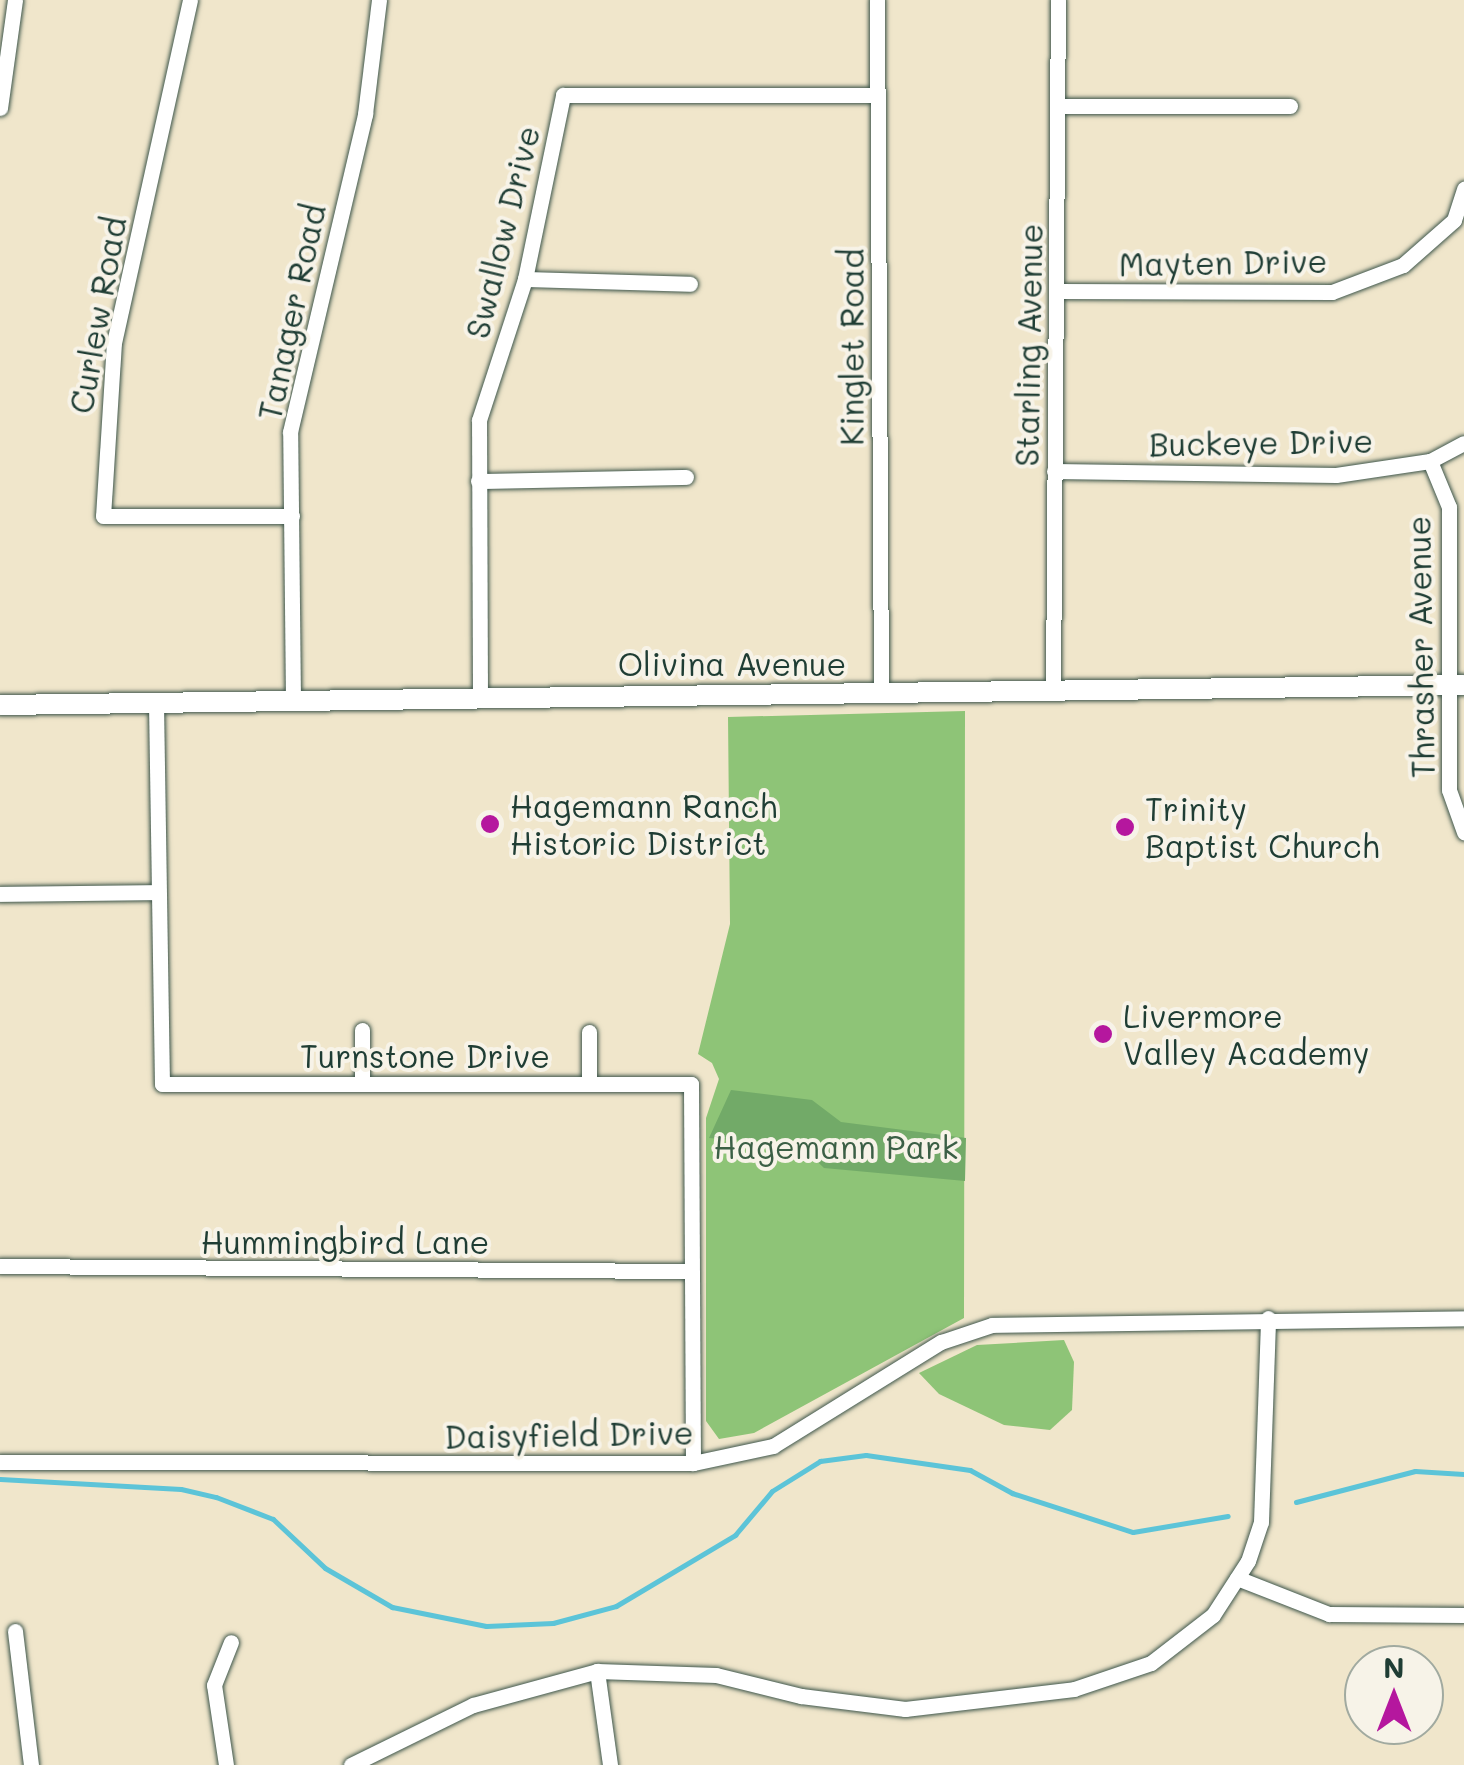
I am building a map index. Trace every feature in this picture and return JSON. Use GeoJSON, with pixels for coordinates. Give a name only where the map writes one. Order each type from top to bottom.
{"type":"FeatureCollection","features":[{"type":"Feature","properties":{"kind":"street"},"geometry":{"type":"LineString","coordinates":[[0,108],[14,0]]}},
{"type":"Feature","properties":{"kind":"street","name":"Curlew Road"},"geometry":{"type":"LineString","coordinates":[[190,0],[114,342],[103,516],[292,516]]}},
{"type":"Feature","properties":{"kind":"street","name":"Tanager Road"},"geometry":{"type":"LineString","coordinates":[[293,700],[290,432],[365,114],[379,0]]}},
{"type":"Feature","properties":{"kind":"street","name":"Kinglet Road"},"geometry":{"type":"LineString","coordinates":[[877,0],[881,693]]}},
{"type":"Feature","properties":{"kind":"street","name":"Starling Avenue"},"geometry":{"type":"LineString","coordinates":[[1053,691],[1058,0]]}},
{"type":"Feature","properties":{"kind":"street","name":"Swallow Drive"},"geometry":{"type":"LineString","coordinates":[[480,694],[480,420],[524,278],[563,95],[877,95]]}},
{"type":"Feature","properties":{"kind":"street"},"geometry":{"type":"LineString","coordinates":[[1058,106],[1290,106]]}},
{"type":"Feature","properties":{"kind":"street","name":"Mayten Drive"},"geometry":{"type":"LineString","coordinates":[[1058,290],[1332,292],[1404,265],[1454,220],[1464,189]]}},
{"type":"Feature","properties":{"kind":"street"},"geometry":{"type":"LineString","coordinates":[[524,278],[690,284]]}},
{"type":"Feature","properties":{"kind":"street","name":"Buckeye Drive"},"geometry":{"type":"LineString","coordinates":[[1054,471],[1336,476],[1430,462],[1464,443]]}},
{"type":"Feature","properties":{"kind":"street","name":"Thrasher Avenue"},"geometry":{"type":"LineString","coordinates":[[1430,462],[1449,507],[1457,685],[1449,790],[1464,832]]}},
{"type":"Feature","properties":{"kind":"street"},"geometry":{"type":"LineString","coordinates":[[478,481],[686,478]]}},
{"type":"Feature","properties":{"kind":"street","name":"Olivina Avenue"},"geometry":{"type":"LineString","coordinates":[[0,705],[480,694],[1457,685]]}},
{"type":"Feature","properties":{"kind":"street","name":"Turnstone Drive"},"geometry":{"type":"LineString","coordinates":[[156,703],[162,1084],[691,1084],[693,1463]]}},
{"type":"Feature","properties":{"kind":"street"},"geometry":{"type":"LineString","coordinates":[[0,894],[158,892]]}},
{"type":"Feature","properties":{"kind":"street"},"geometry":{"type":"LineString","coordinates":[[362,1030],[362,1082]]}},
{"type":"Feature","properties":{"kind":"street"},"geometry":{"type":"LineString","coordinates":[[589,1032],[589,1083]]}},
{"type":"Feature","properties":{"kind":"street","name":"Hummingbird Lane"},"geometry":{"type":"LineString","coordinates":[[0,1266],[690,1271]]}},
{"type":"Feature","properties":{"kind":"street"},"geometry":{"type":"LineString","coordinates":[[351,1765],[472,1706],[597,1671],[716,1675],[860,1706],[986,1702],[1111,1681],[1151,1663],[1213,1614],[1237,1578],[1262,1522],[1266,1489],[1268,1318]]}},
{"type":"Feature","properties":{"kind":"street","name":"Daisyfield Drive"},"geometry":{"type":"LineString","coordinates":[[0,1462],[693,1463],[773,1446],[942,1342],[992,1325],[1464,1318]]}},
{"type":"Feature","properties":{"kind":"street"},"geometry":{"type":"LineString","coordinates":[[1237,1578],[1329,1614],[1464,1615]]}},
{"type":"Feature","properties":{"kind":"street"},"geometry":{"type":"LineString","coordinates":[[16,1631],[31,1765]]}},
{"type":"Feature","properties":{"kind":"street"},"geometry":{"type":"LineString","coordinates":[[226,1765],[214,1684],[231,1642]]}},
{"type":"Feature","properties":{"kind":"street"},"geometry":{"type":"LineString","coordinates":[[597,1671],[610,1765]]}},
{"type":"Feature","properties":{"kind":"green space","name":"Hagemann Park"},"geometry":{"type":"Polygon","coordinates":[[[965,711],[964,1318],[754,1433],[719,1439],[706,1421],[706,1118],[719,1079],[712,1063],[698,1054],[730,924],[728,717],[965,711]]]}},
{"type":"Feature","properties":{"kind":"green space"},"geometry":{"type":"Polygon","coordinates":[[[731,1090],[812,1100],[841,1122],[966,1138],[965,1181],[824,1168],[801,1146],[709,1138],[731,1090]]]}},
{"type":"Feature","properties":{"kind":"green space"},"geometry":{"type":"Polygon","coordinates":[[[1064,1340],[1074,1362],[1072,1410],[1050,1430],[1004,1425],[939,1394],[919,1373],[977,1345],[1064,1340]]]}},
{"type":"Feature","properties":{"kind":"waterway"},"geometry":{"type":"LineString","coordinates":[[0,1479],[181,1489],[216,1497],[273,1519],[325,1568],[392,1607],[486,1626],[553,1623],[616,1606],[735,1535],[772,1491],[820,1461],[866,1455],[970,1470],[1012,1493],[1133,1532],[1228,1516]]}},
{"type":"Feature","properties":{"kind":"waterway"},"geometry":{"type":"LineString","coordinates":[[1296,1502],[1415,1471],[1464,1474]]}},
{"type":"Feature","properties":{"kind":"place","name":"Hagemann Ranch Historic District"},"geometry":{"type":"Point","coordinates":[490,824]}},
{"type":"Feature","properties":{"kind":"place","name":"Trinity Baptist Church"},"geometry":{"type":"Point","coordinates":[1125,827]}},
{"type":"Feature","properties":{"kind":"place","name":"Livermore Valley Academy"},"geometry":{"type":"Point","coordinates":[1103,1034]}}]}
